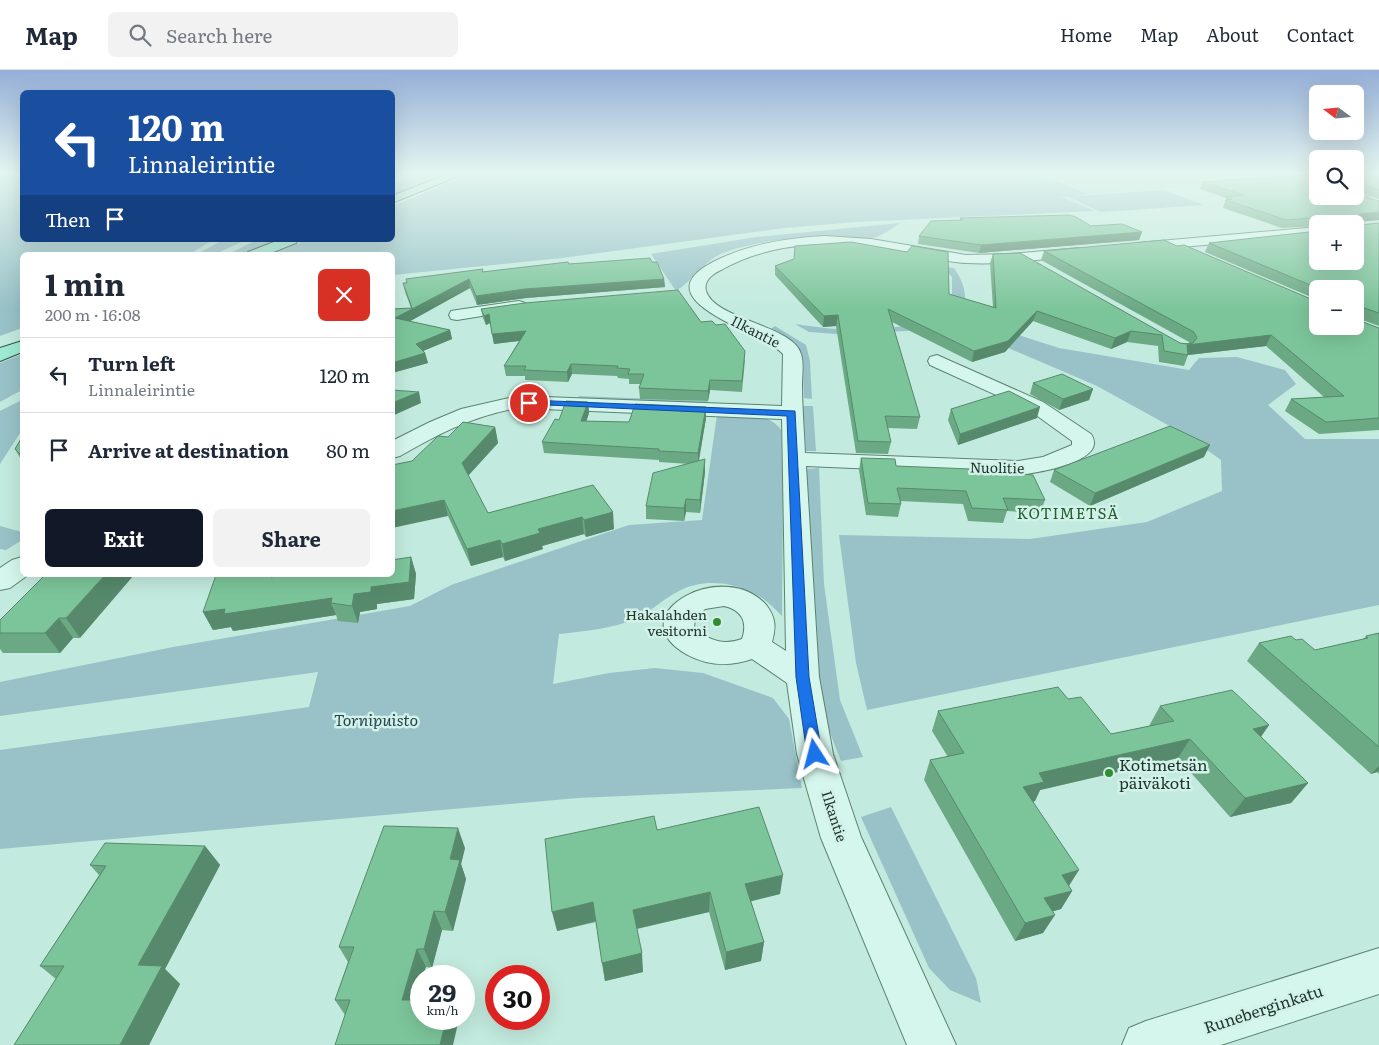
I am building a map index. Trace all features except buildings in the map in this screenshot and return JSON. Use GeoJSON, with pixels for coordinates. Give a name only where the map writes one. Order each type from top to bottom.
{"type":"FeatureCollection","features":[{"type":"Feature","properties":{"kind":"main road"},"geometry":{"type":"LineString","coordinates":[[261,252],[286,242]]}},
{"type":"Feature","properties":{"kind":"main road"},"geometry":{"type":"LineString","coordinates":[[0,355],[20,347]]}},
{"type":"Feature","properties":{"kind":"street"},"geometry":{"type":"LineString","coordinates":[[1121,249],[1309,232]]}},
{"type":"Feature","properties":{"kind":"street","name":"Ilkantie"},"geometry":{"type":"LineString","coordinates":[[932,1045],[840,838],[815,754],[803,677],[793,459],[792,354],[780,341],[717,310],[688,292],[698,284],[705,274],[724,261],[750,250],[785,244],[857,242],[959,258],[1013,257],[1092,251]]}},
{"type":"Feature","properties":{"kind":"street"},"geometry":{"type":"LineString","coordinates":[[1171,245],[1197,256]]}},
{"type":"Feature","properties":{"kind":"street"},"geometry":{"type":"LineString","coordinates":[[1013,257],[1047,270]]}},
{"type":"Feature","properties":{"kind":"street"},"geometry":{"type":"LineString","coordinates":[[457,315],[536,304]]}},
{"type":"Feature","properties":{"kind":"street","name":"Nuolitie"},"geometry":{"type":"LineString","coordinates":[[793,459],[1018,468],[1035,467],[1073,454],[1082,448],[1083,439],[1036,406],[937,361]]}},
{"type":"Feature","properties":{"kind":"street"},"geometry":{"type":"LineString","coordinates":[[395,449],[452,419],[481,409],[518,402],[792,413]]}},
{"type":"Feature","properties":{"kind":"street"},"geometry":{"type":"LineString","coordinates":[[0,581],[20,567]]}},
{"type":"Feature","properties":{"kind":"street"},"geometry":{"type":"LineString","coordinates":[[755,646],[803,677]]}},
{"type":"Feature","properties":{"kind":"street","name":"Runeberginkatu"},"geometry":{"type":"LineString","coordinates":[[1146,1045],[1379,971]]}},
{"type":"Feature","properties":{"kind":"green space"},"geometry":{"type":"Polygon","coordinates":[[[0,218],[20,218],[20,242],[210,242],[193,252],[20,252],[20,329],[0,336],[0,218]]]}},
{"type":"Feature","properties":{"kind":"green space"},"geometry":{"type":"Polygon","coordinates":[[[395,218],[954,218],[856,222],[785,228],[562,258],[395,275],[395,252],[277,252],[302,242],[395,242],[395,218]]]}},
{"type":"Feature","properties":{"kind":"green space"},"geometry":{"type":"Polygon","coordinates":[[[900,223],[880,236],[869,239],[840,236],[809,237],[778,240],[734,249],[716,256],[676,291],[651,254],[756,237],[900,223]]]}},
{"type":"Feature","properties":{"kind":"green space"},"geometry":{"type":"Polygon","coordinates":[[[219,242],[242,242],[220,252],[201,252],[219,242]]]}},
{"type":"Feature","properties":{"kind":"green space"},"geometry":{"type":"Polygon","coordinates":[[[253,242],[275,242],[250,252],[232,252],[253,242]]]}},
{"type":"Feature","properties":{"kind":"green space"},"geometry":{"type":"Polygon","coordinates":[[[942,267],[954,268],[957,272],[964,289],[965,304],[939,324],[906,331],[837,334],[809,332],[795,324],[835,329],[874,330],[913,323],[949,306],[952,293],[952,277],[942,267]]]}},
{"type":"Feature","properties":{"kind":"green space"},"geometry":{"type":"Polygon","coordinates":[[[977,322],[1059,348],[1189,370],[1199,358],[1237,357],[1285,370],[1296,384],[1268,405],[1305,439],[1379,439],[1379,605],[867,710],[856,663],[839,535],[1030,539],[1147,522],[1222,491],[1221,460],[1186,435],[1097,386],[964,329],[977,322]]]}},
{"type":"Feature","properties":{"kind":"green space"},"geometry":{"type":"Polygon","coordinates":[[[775,326],[806,345],[810,361],[812,399],[804,398],[803,364],[798,350],[782,337],[769,330],[775,326]]]}},
{"type":"Feature","properties":{"kind":"green space"},"geometry":{"type":"Polygon","coordinates":[[[20,355],[20,391],[0,402],[0,363],[20,355]]]}},
{"type":"Feature","properties":{"kind":"green space"},"geometry":{"type":"Polygon","coordinates":[[[578,396],[708,401],[707,406],[583,400],[578,396]]]}},
{"type":"Feature","properties":{"kind":"green space"},"geometry":{"type":"Polygon","coordinates":[[[20,401],[20,433],[0,464],[0,411],[20,401]]]}},
{"type":"Feature","properties":{"kind":"green space"},"geometry":{"type":"Polygon","coordinates":[[[803,406],[813,406],[816,451],[806,451],[803,406]]]}},
{"type":"Feature","properties":{"kind":"green space","name":"Tornipuisto"},"geometry":{"type":"Polygon","coordinates":[[[717,415],[760,417],[775,424],[781,430],[783,499],[782,616],[762,598],[740,587],[719,583],[699,584],[674,594],[628,622],[599,629],[559,634],[553,684],[609,673],[655,668],[703,673],[773,698],[789,719],[802,788],[578,798],[0,849],[0,750],[309,707],[318,672],[0,716],[0,682],[173,647],[410,606],[451,585],[629,525],[702,520],[717,415]]]}},
{"type":"Feature","properties":{"kind":"green space"},"geometry":{"type":"Polygon","coordinates":[[[819,468],[824,584],[840,700],[863,757],[841,761],[823,715],[816,654],[806,469],[819,468]]]}},
{"type":"Feature","properties":{"kind":"green space"},"geometry":{"type":"Polygon","coordinates":[[[0,526],[20,531],[20,541],[6,550],[0,549],[0,526]]]}},
{"type":"Feature","properties":{"kind":"green space"},"geometry":{"type":"Polygon","coordinates":[[[891,807],[976,978],[981,1003],[950,990],[929,968],[861,817],[891,807]]]}},
{"type":"Feature","properties":{"kind":"place","name":"Hakalahden vesitorni"},"geometry":{"type":"Point","coordinates":[717,622]}},
{"type":"Feature","properties":{"kind":"place","name":"Kotimetsän päiväkoti"},"geometry":{"type":"Point","coordinates":[1109,773]}},
{"type":"Feature","properties":{"kind":"district","name":"KOTIMETSÄ"},"geometry":{"type":"Point","coordinates":[1068,512]}},
{"type":"Feature","properties":{"kind":"route"},"geometry":{"type":"LineString","coordinates":[[529,403],[792,413],[803,677],[815,754]]}}]}
